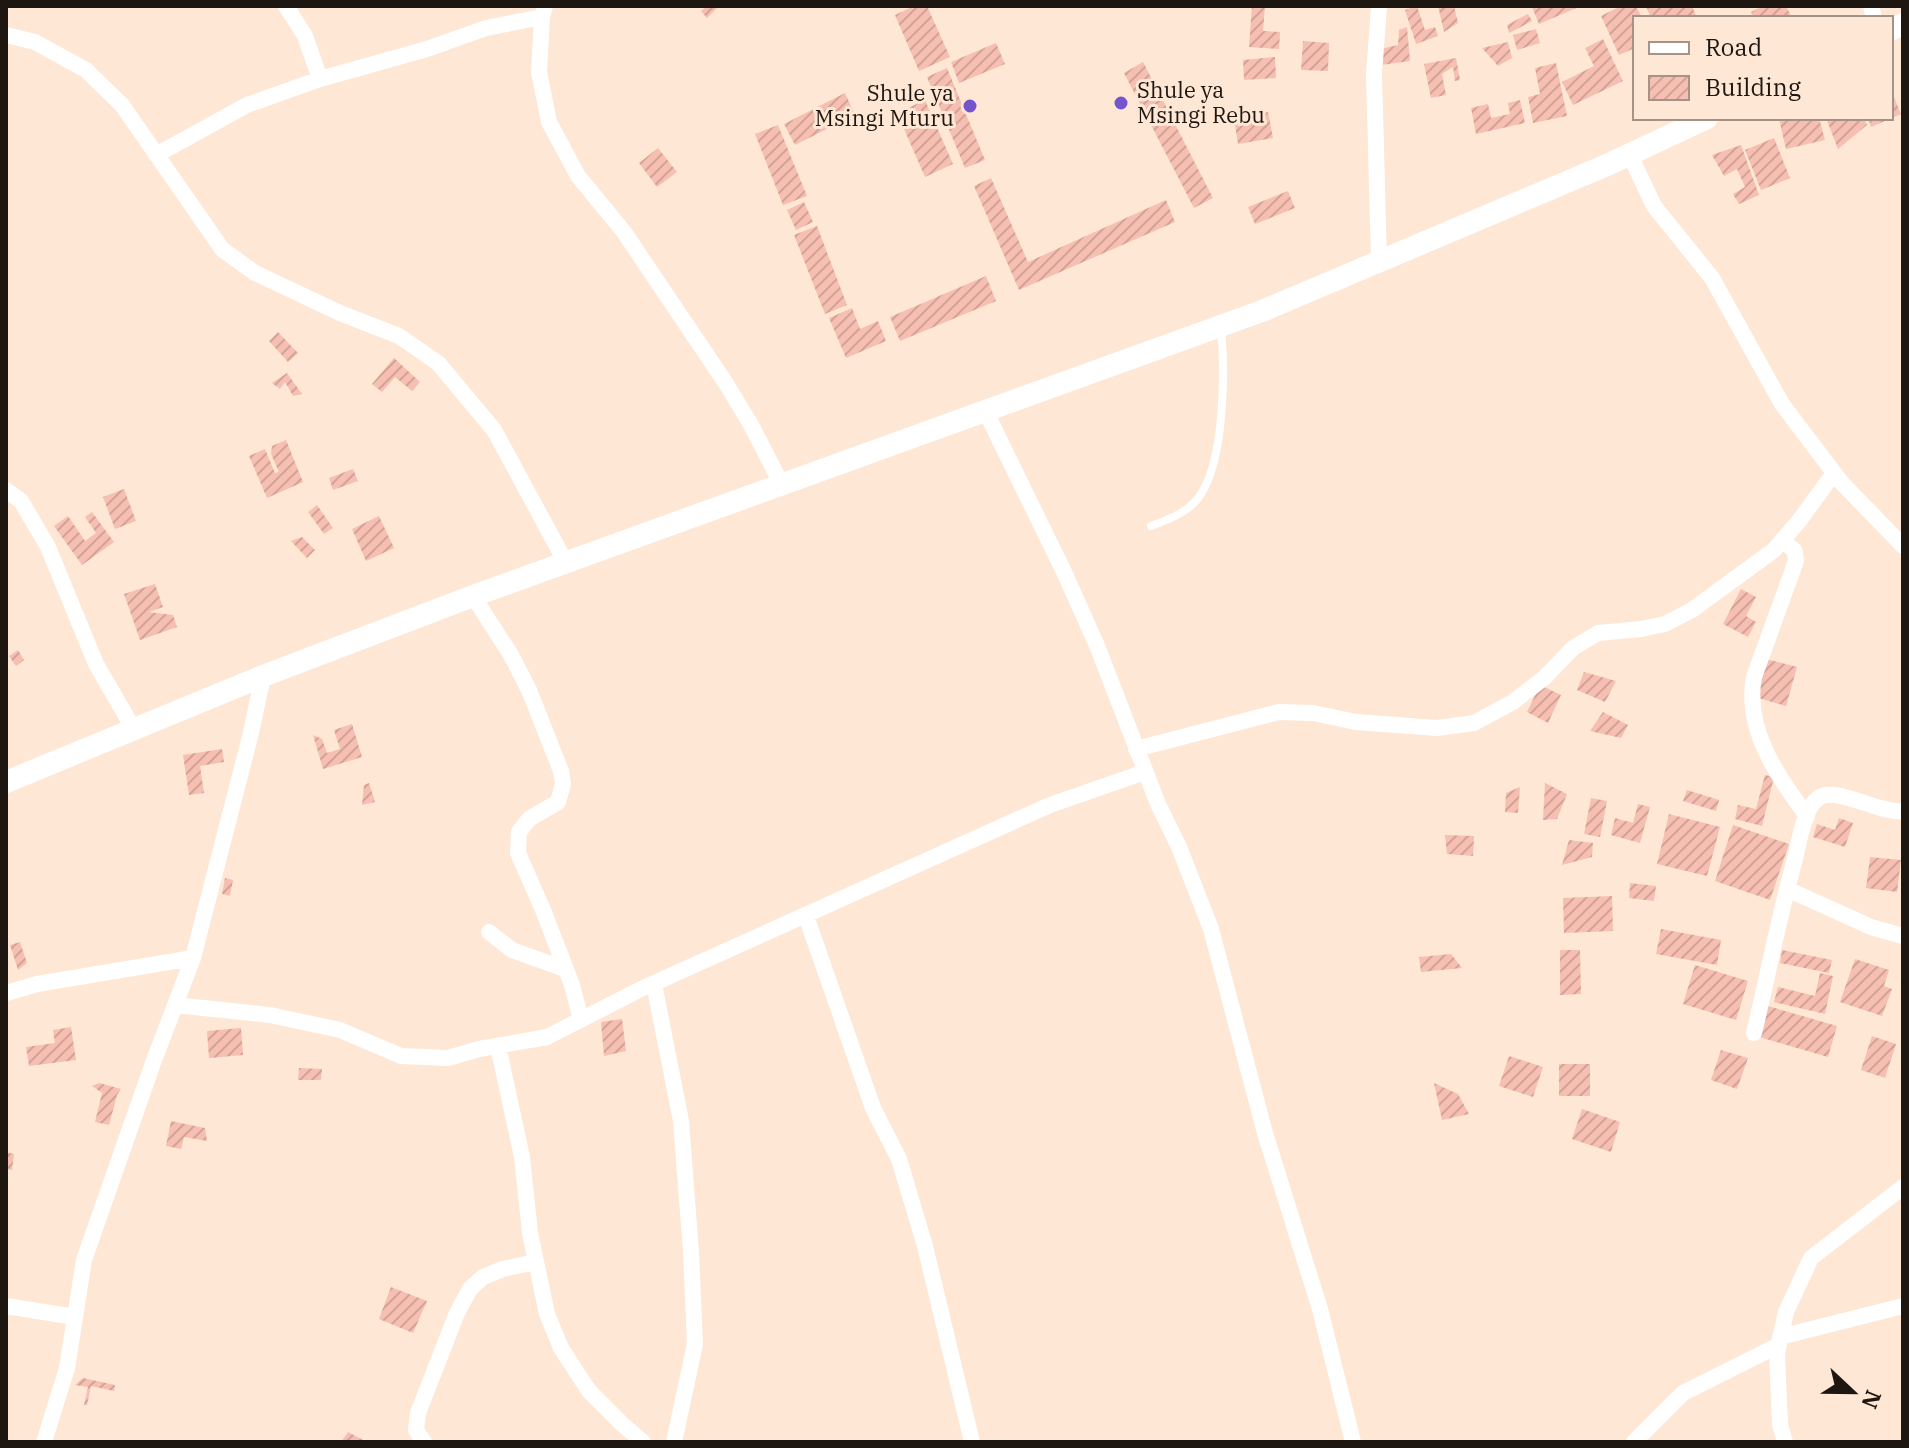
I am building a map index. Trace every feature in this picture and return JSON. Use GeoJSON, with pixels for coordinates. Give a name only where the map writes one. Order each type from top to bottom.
{"type":"FeatureCollection","features":[{"type":"Feature","properties":{"kind":"main road"},"geometry":{"type":"LineString","coordinates":[[6,782],[263,676],[565,561],[1262,311],[1630,155],[1703,120]]}},
{"type":"Feature","properties":{"kind":"street"},"geometry":{"type":"LineString","coordinates":[[286,6],[305,36],[320,79]]}},
{"type":"Feature","properties":{"kind":"street"},"geometry":{"type":"LineString","coordinates":[[1379,6],[1374,74],[1379,262]]}},
{"type":"Feature","properties":{"kind":"street"},"geometry":{"type":"LineString","coordinates":[[156,155],[247,105],[320,79],[544,11],[539,72],[549,122],[578,176],[624,232],[727,385],[781,483]]}},
{"type":"Feature","properties":{"kind":"street"},"geometry":{"type":"LineString","coordinates":[[6,35],[35,42],[86,70],[122,105],[222,249],[255,273],[340,313],[399,336],[438,363],[494,430],[565,561]]}},
{"type":"Feature","properties":{"kind":"street"},"geometry":{"type":"LineString","coordinates":[[1630,155],[1654,206],[1712,278],[1782,404],[1834,473],[1902,542]]}},
{"type":"Feature","properties":{"kind":"street"},"geometry":{"type":"LineString","coordinates":[[985,410],[1098,648],[1145,772],[1211,929],[1265,1133],[1320,1309],[1353,1442]]}},
{"type":"Feature","properties":{"kind":"street"},"geometry":{"type":"LineString","coordinates":[[1136,749],[1279,712],[1313,713],[1356,722],[1437,728],[1474,723],[1513,702],[1544,678],[1573,648],[1598,633],[1665,624],[1692,610],[1774,550],[1834,473]]}},
{"type":"Feature","properties":{"kind":"street"},"geometry":{"type":"LineString","coordinates":[[6,490],[21,501],[48,547],[96,664],[133,728]]}},
{"type":"Feature","properties":{"kind":"street"},"geometry":{"type":"LineString","coordinates":[[1782,540],[1795,551],[1796,561],[1751,692],[1754,715],[1769,760],[1807,816]]}},
{"type":"Feature","properties":{"kind":"street"},"geometry":{"type":"LineString","coordinates":[[473,596],[511,655],[529,690],[561,771],[563,784],[558,802],[529,819],[519,832],[518,853],[543,910],[581,1020]]}},
{"type":"Feature","properties":{"kind":"street"},"geometry":{"type":"LineString","coordinates":[[47,1441],[67,1368],[84,1260],[193,958],[263,676]]}},
{"type":"Feature","properties":{"kind":"street"},"geometry":{"type":"LineString","coordinates":[[175,1005],[270,1015],[340,1030],[401,1056],[448,1058],[547,1037],[654,984],[1050,805],[1145,772]]}},
{"type":"Feature","properties":{"kind":"street"},"geometry":{"type":"LineString","coordinates":[[1754,1033],[1787,889],[1811,806],[1818,797],[1829,795],[1871,804],[1887,811],[1903,811]]}},
{"type":"Feature","properties":{"kind":"street"},"geometry":{"type":"LineString","coordinates":[[1787,889],[1871,927],[1903,936]]}},
{"type":"Feature","properties":{"kind":"street"},"geometry":{"type":"LineString","coordinates":[[806,916],[873,1108],[899,1159],[925,1246],[972,1442]]}},
{"type":"Feature","properties":{"kind":"street"},"geometry":{"type":"LineString","coordinates":[[489,932],[512,950],[565,969]]}},
{"type":"Feature","properties":{"kind":"street"},"geometry":{"type":"LineString","coordinates":[[6,993],[37,984],[193,958]]}},
{"type":"Feature","properties":{"kind":"street"},"geometry":{"type":"LineString","coordinates":[[654,984],[681,1121],[695,1328],[695,1344],[674,1442]]}},
{"type":"Feature","properties":{"kind":"street"},"geometry":{"type":"LineString","coordinates":[[498,1046],[522,1157],[530,1233],[547,1314],[561,1348],[589,1391],[643,1442]]}},
{"type":"Feature","properties":{"kind":"street"},"geometry":{"type":"LineString","coordinates":[[1785,1442],[1780,1425],[1777,1353],[1786,1312],[1811,1258],[1903,1187]]}},
{"type":"Feature","properties":{"kind":"street"},"geometry":{"type":"LineString","coordinates":[[424,1442],[416,1430],[418,1413],[457,1313],[470,1289],[483,1277],[535,1262]]}},
{"type":"Feature","properties":{"kind":"street"},"geometry":{"type":"LineString","coordinates":[[6,1306],[75,1317]]}},
{"type":"Feature","properties":{"kind":"street"},"geometry":{"type":"LineString","coordinates":[[1634,1442],[1683,1393],[1780,1341],[1903,1306]]}},
{"type":"Feature","properties":{"kind":"lane"},"geometry":{"type":"LineString","coordinates":[[1151,526],[1181,514],[1199,497],[1212,469],[1221,411],[1221,326]]}},
{"type":"Feature","properties":{"kind":"building"},"geometry":{"type":"Polygon","coordinates":[[[707,6],[717,8],[707,18],[701,11],[707,6]]]}},
{"type":"Feature","properties":{"kind":"building"},"geometry":{"type":"Polygon","coordinates":[[[914,6],[927,6],[950,57],[919,71],[895,15],[914,6]]]}},
{"type":"Feature","properties":{"kind":"building"},"geometry":{"type":"Polygon","coordinates":[[[1252,6],[1265,6],[1263,31],[1280,32],[1279,49],[1249,47],[1252,6]]]}},
{"type":"Feature","properties":{"kind":"building"},"geometry":{"type":"Polygon","coordinates":[[[1417,6],[1425,30],[1435,27],[1438,36],[1416,44],[1405,10],[1417,6]]]}},
{"type":"Feature","properties":{"kind":"building"},"geometry":{"type":"Polygon","coordinates":[[[1438,6],[1454,6],[1458,23],[1444,32],[1438,6]]]}},
{"type":"Feature","properties":{"kind":"building"},"geometry":{"type":"Polygon","coordinates":[[[1534,6],[1581,6],[1539,24],[1534,6]]]}},
{"type":"Feature","properties":{"kind":"building"},"geometry":{"type":"Polygon","coordinates":[[[1621,6],[1636,6],[1641,16],[1633,16],[1633,49],[1619,55],[1601,16],[1621,6]]]}},
{"type":"Feature","properties":{"kind":"building"},"geometry":{"type":"Polygon","coordinates":[[[1646,6],[1692,6],[1696,16],[1650,16],[1646,6]]]}},
{"type":"Feature","properties":{"kind":"building"},"geometry":{"type":"Polygon","coordinates":[[[1763,6],[1786,6],[1791,16],[1753,16],[1751,12],[1763,6]]]}},
{"type":"Feature","properties":{"kind":"building"},"geometry":{"type":"Polygon","coordinates":[[[1528,14],[1532,21],[1509,33],[1507,25],[1528,14]]]}},
{"type":"Feature","properties":{"kind":"building"},"geometry":{"type":"Polygon","coordinates":[[[1407,27],[1410,61],[1381,65],[1376,50],[1398,45],[1399,30],[1407,27]]]}},
{"type":"Feature","properties":{"kind":"building"},"geometry":{"type":"Polygon","coordinates":[[[1536,29],[1540,43],[1517,50],[1513,35],[1536,29]]]}},
{"type":"Feature","properties":{"kind":"building"},"geometry":{"type":"Polygon","coordinates":[[[1603,39],[1623,81],[1573,105],[1562,82],[1594,66],[1585,48],[1603,39]]]}},
{"type":"Feature","properties":{"kind":"building"},"geometry":{"type":"Polygon","coordinates":[[[1303,41],[1329,43],[1328,71],[1301,70],[1303,41]]]}},
{"type":"Feature","properties":{"kind":"building"},"geometry":{"type":"Polygon","coordinates":[[[1508,42],[1512,58],[1498,66],[1482,48],[1508,42]]]}},
{"type":"Feature","properties":{"kind":"building"},"geometry":{"type":"Polygon","coordinates":[[[996,43],[1005,64],[959,83],[951,62],[996,43]]]}},
{"type":"Feature","properties":{"kind":"building"},"geometry":{"type":"Polygon","coordinates":[[[1275,57],[1276,78],[1244,80],[1243,60],[1275,57]]]}},
{"type":"Feature","properties":{"kind":"building"},"geometry":{"type":"Polygon","coordinates":[[[1456,58],[1460,80],[1455,81],[1453,67],[1442,74],[1446,95],[1431,98],[1424,64],[1456,58]]]}},
{"type":"Feature","properties":{"kind":"building"},"geometry":{"type":"Polygon","coordinates":[[[1143,62],[1213,198],[1194,208],[1124,73],[1143,62]]]}},
{"type":"Feature","properties":{"kind":"building"},"geometry":{"type":"Polygon","coordinates":[[[1556,63],[1567,116],[1533,123],[1528,97],[1540,94],[1535,68],[1556,63]]]}},
{"type":"Feature","properties":{"kind":"building"},"geometry":{"type":"Polygon","coordinates":[[[947,68],[985,160],[965,168],[927,77],[947,68]]]}},
{"type":"Feature","properties":{"kind":"building"},"geometry":{"type":"Polygon","coordinates":[[[845,93],[855,115],[795,145],[784,124],[845,93]]]}},
{"type":"Feature","properties":{"kind":"building"},"geometry":{"type":"Polygon","coordinates":[[[1893,95],[1901,114],[1893,117],[1893,95]]]}},
{"type":"Feature","properties":{"kind":"building"},"geometry":{"type":"Polygon","coordinates":[[[925,100],[953,164],[925,177],[897,113],[925,100]]]}},
{"type":"Feature","properties":{"kind":"building"},"geometry":{"type":"Polygon","coordinates":[[[1520,100],[1525,123],[1476,134],[1471,108],[1488,104],[1491,118],[1510,114],[1508,103],[1520,100]]]}},
{"type":"Feature","properties":{"kind":"building"},"geometry":{"type":"Polygon","coordinates":[[[1268,112],[1273,138],[1238,144],[1234,118],[1268,112]]]}},
{"type":"Feature","properties":{"kind":"building"},"geometry":{"type":"Polygon","coordinates":[[[1779,120],[1820,120],[1825,140],[1786,149],[1779,120]]]}},
{"type":"Feature","properties":{"kind":"building"},"geometry":{"type":"Polygon","coordinates":[[[1827,120],[1865,120],[1867,125],[1838,149],[1827,120]]]}},
{"type":"Feature","properties":{"kind":"building"},"geometry":{"type":"Polygon","coordinates":[[[1869,120],[1887,120],[1871,127],[1869,120]]]}},
{"type":"Feature","properties":{"kind":"building"},"geometry":{"type":"Polygon","coordinates":[[[778,125],[807,196],[783,205],[755,134],[778,125]]]}},
{"type":"Feature","properties":{"kind":"building"},"geometry":{"type":"Polygon","coordinates":[[[1774,138],[1790,178],[1761,190],[1745,150],[1774,138]]]}},
{"type":"Feature","properties":{"kind":"building"},"geometry":{"type":"Polygon","coordinates":[[[1741,145],[1759,195],[1739,204],[1733,194],[1745,187],[1737,169],[1724,176],[1712,155],[1741,145]]]}},
{"type":"Feature","properties":{"kind":"building"},"geometry":{"type":"Polygon","coordinates":[[[658,148],[677,172],[657,187],[639,163],[658,148]]]}},
{"type":"Feature","properties":{"kind":"building"},"geometry":{"type":"Polygon","coordinates":[[[991,178],[1028,262],[1166,200],[1175,222],[1019,290],[974,186],[991,178]]]}},
{"type":"Feature","properties":{"kind":"building"},"geometry":{"type":"Polygon","coordinates":[[[1288,191],[1295,208],[1255,224],[1248,207],[1288,191]]]}},
{"type":"Feature","properties":{"kind":"building"},"geometry":{"type":"Polygon","coordinates":[[[804,202],[813,222],[796,230],[787,210],[804,202]]]}},
{"type":"Feature","properties":{"kind":"building"},"geometry":{"type":"Polygon","coordinates":[[[817,226],[847,305],[825,314],[794,235],[817,226]]]}},
{"type":"Feature","properties":{"kind":"building"},"geometry":{"type":"Polygon","coordinates":[[[986,276],[996,301],[900,341],[890,317],[986,276]]]}},
{"type":"Feature","properties":{"kind":"building"},"geometry":{"type":"Polygon","coordinates":[[[852,308],[860,329],[878,321],[886,341],[846,358],[829,318],[852,308]]]}},
{"type":"Feature","properties":{"kind":"building"},"geometry":{"type":"Polygon","coordinates":[[[278,332],[298,353],[288,362],[269,341],[278,332]]]}},
{"type":"Feature","properties":{"kind":"building"},"geometry":{"type":"Polygon","coordinates":[[[394,358],[420,382],[412,391],[395,377],[382,392],[372,384],[394,358]]]}},
{"type":"Feature","properties":{"kind":"building"},"geometry":{"type":"Polygon","coordinates":[[[287,373],[302,394],[293,396],[285,382],[280,389],[272,383],[287,373]]]}},
{"type":"Feature","properties":{"kind":"building"},"geometry":{"type":"Polygon","coordinates":[[[286,440],[303,482],[267,498],[249,456],[265,449],[275,473],[279,472],[271,454],[272,446],[286,440]]]}},
{"type":"Feature","properties":{"kind":"building"},"geometry":{"type":"Polygon","coordinates":[[[353,469],[358,481],[333,490],[329,478],[353,469]]]}},
{"type":"Feature","properties":{"kind":"building"},"geometry":{"type":"Polygon","coordinates":[[[124,489],[136,521],[115,529],[103,497],[124,489]]]}},
{"type":"Feature","properties":{"kind":"building"},"geometry":{"type":"Polygon","coordinates":[[[317,505],[333,528],[324,534],[308,512],[317,505]]]}},
{"type":"Feature","properties":{"kind":"building"},"geometry":{"type":"Polygon","coordinates":[[[92,512],[114,542],[82,565],[54,526],[68,516],[85,541],[96,533],[85,517],[92,512]]]}},
{"type":"Feature","properties":{"kind":"building"},"geometry":{"type":"Polygon","coordinates":[[[379,516],[394,548],[366,561],[352,529],[379,516]]]}},
{"type":"Feature","properties":{"kind":"building"},"geometry":{"type":"Polygon","coordinates":[[[302,537],[315,550],[307,558],[291,541],[302,537]]]}},
{"type":"Feature","properties":{"kind":"building"},"geometry":{"type":"Polygon","coordinates":[[[155,584],[163,607],[149,612],[173,615],[177,627],[140,640],[124,594],[155,584]]]}},
{"type":"Feature","properties":{"kind":"building"},"geometry":{"type":"Polygon","coordinates":[[[1741,589],[1756,597],[1746,616],[1756,622],[1748,637],[1723,624],[1741,589]]]}},
{"type":"Feature","properties":{"kind":"building"},"geometry":{"type":"Polygon","coordinates":[[[18,650],[24,660],[16,666],[9,656],[18,650]]]}},
{"type":"Feature","properties":{"kind":"building"},"geometry":{"type":"Polygon","coordinates":[[[1766,659],[1797,667],[1786,706],[1755,697],[1766,659]]]}},
{"type":"Feature","properties":{"kind":"building"},"geometry":{"type":"Polygon","coordinates":[[[1584,672],[1616,681],[1605,702],[1577,690],[1584,672]]]}},
{"type":"Feature","properties":{"kind":"building"},"geometry":{"type":"Polygon","coordinates":[[[1540,685],[1561,695],[1548,723],[1527,712],[1540,685]]]}},
{"type":"Feature","properties":{"kind":"building"},"geometry":{"type":"Polygon","coordinates":[[[1603,712],[1628,725],[1621,738],[1590,731],[1603,712]]]}},
{"type":"Feature","properties":{"kind":"building"},"geometry":{"type":"Polygon","coordinates":[[[352,724],[362,757],[323,769],[313,735],[322,739],[327,753],[340,749],[334,730],[352,724]]]}},
{"type":"Feature","properties":{"kind":"building"},"geometry":{"type":"Polygon","coordinates":[[[222,749],[224,762],[200,766],[204,793],[189,795],[183,755],[222,749]]]}},
{"type":"Feature","properties":{"kind":"building"},"geometry":{"type":"Polygon","coordinates":[[[1765,775],[1774,777],[1762,826],[1735,819],[1738,805],[1756,809],[1765,775]]]}},
{"type":"Feature","properties":{"kind":"building"},"geometry":{"type":"Polygon","coordinates":[[[369,783],[375,802],[362,805],[364,785],[369,783]]]}},
{"type":"Feature","properties":{"kind":"building"},"geometry":{"type":"Polygon","coordinates":[[[1545,783],[1567,794],[1557,819],[1543,820],[1545,783]]]}},
{"type":"Feature","properties":{"kind":"building"},"geometry":{"type":"Polygon","coordinates":[[[1520,787],[1518,813],[1505,812],[1506,793],[1520,787]]]}},
{"type":"Feature","properties":{"kind":"building"},"geometry":{"type":"Polygon","coordinates":[[[1687,790],[1719,800],[1716,811],[1683,801],[1687,790]]]}},
{"type":"Feature","properties":{"kind":"building"},"geometry":{"type":"Polygon","coordinates":[[[1591,798],[1607,801],[1600,837],[1584,834],[1591,798]]]}},
{"type":"Feature","properties":{"kind":"building"},"geometry":{"type":"Polygon","coordinates":[[[1638,804],[1650,807],[1640,843],[1611,835],[1615,818],[1633,823],[1638,804]]]}},
{"type":"Feature","properties":{"kind":"building"},"geometry":{"type":"Polygon","coordinates":[[[1669,814],[1720,827],[1707,876],[1657,864],[1669,814]]]}},
{"type":"Feature","properties":{"kind":"building"},"geometry":{"type":"Polygon","coordinates":[[[1839,818],[1853,823],[1845,847],[1813,837],[1817,824],[1835,830],[1839,818]]]}},
{"type":"Feature","properties":{"kind":"building"},"geometry":{"type":"Polygon","coordinates":[[[1733,825],[1789,844],[1770,900],[1715,881],[1733,825]]]}},
{"type":"Feature","properties":{"kind":"building"},"geometry":{"type":"Polygon","coordinates":[[[1445,835],[1474,836],[1473,856],[1447,854],[1445,835]]]}},
{"type":"Feature","properties":{"kind":"building"},"geometry":{"type":"Polygon","coordinates":[[[1569,840],[1593,843],[1592,857],[1562,865],[1569,840]]]}},
{"type":"Feature","properties":{"kind":"building"},"geometry":{"type":"Polygon","coordinates":[[[1870,857],[1901,860],[1897,892],[1866,888],[1870,857]]]}},
{"type":"Feature","properties":{"kind":"building"},"geometry":{"type":"Polygon","coordinates":[[[225,878],[233,880],[230,896],[222,894],[225,878]]]}},
{"type":"Feature","properties":{"kind":"building"},"geometry":{"type":"Polygon","coordinates":[[[1630,883],[1656,886],[1654,901],[1629,898],[1630,883]]]}},
{"type":"Feature","properties":{"kind":"building"},"geometry":{"type":"Polygon","coordinates":[[[1612,896],[1613,931],[1564,933],[1563,898],[1612,896]]]}},
{"type":"Feature","properties":{"kind":"building"},"geometry":{"type":"Polygon","coordinates":[[[1661,929],[1721,940],[1717,965],[1656,954],[1661,929]]]}},
{"type":"Feature","properties":{"kind":"building"},"geometry":{"type":"Polygon","coordinates":[[[20,942],[27,963],[18,970],[10,945],[20,942]]]}},
{"type":"Feature","properties":{"kind":"building"},"geometry":{"type":"Polygon","coordinates":[[[1560,950],[1580,950],[1581,994],[1560,995],[1560,950]]]}},
{"type":"Feature","properties":{"kind":"building"},"geometry":{"type":"Polygon","coordinates":[[[1782,950],[1832,960],[1829,973],[1780,963],[1782,950]]]}},
{"type":"Feature","properties":{"kind":"building"},"geometry":{"type":"Polygon","coordinates":[[[1451,954],[1462,968],[1421,972],[1419,957],[1451,954]]]}},
{"type":"Feature","properties":{"kind":"building"},"geometry":{"type":"Polygon","coordinates":[[[1855,959],[1889,970],[1884,986],[1892,989],[1882,1016],[1840,1002],[1855,959]]]}},
{"type":"Feature","properties":{"kind":"building"},"geometry":{"type":"Polygon","coordinates":[[[1695,965],[1748,981],[1736,1020],[1683,1004],[1695,965]]]}},
{"type":"Feature","properties":{"kind":"building"},"geometry":{"type":"Polygon","coordinates":[[[1820,973],[1833,976],[1825,1014],[1774,1002],[1778,987],[1815,996],[1820,973]]]}},
{"type":"Feature","properties":{"kind":"building"},"geometry":{"type":"Polygon","coordinates":[[[1768,1006],[1837,1026],[1828,1057],[1759,1037],[1768,1006]]]}},
{"type":"Feature","properties":{"kind":"building"},"geometry":{"type":"Polygon","coordinates":[[[622,1019],[626,1051],[604,1056],[601,1022],[622,1019]]]}},
{"type":"Feature","properties":{"kind":"building"},"geometry":{"type":"Polygon","coordinates":[[[71,1027],[76,1060],[29,1066],[26,1047],[55,1043],[53,1030],[71,1027]]]}},
{"type":"Feature","properties":{"kind":"building"},"geometry":{"type":"Polygon","coordinates":[[[241,1028],[243,1055],[209,1058],[207,1031],[241,1028]]]}},
{"type":"Feature","properties":{"kind":"building"},"geometry":{"type":"Polygon","coordinates":[[[1872,1036],[1896,1044],[1885,1078],[1861,1070],[1872,1036]]]}},
{"type":"Feature","properties":{"kind":"building"},"geometry":{"type":"Polygon","coordinates":[[[1721,1050],[1748,1058],[1737,1089],[1711,1080],[1721,1050]]]}},
{"type":"Feature","properties":{"kind":"building"},"geometry":{"type":"Polygon","coordinates":[[[1509,1056],[1543,1067],[1533,1097],[1499,1086],[1509,1056]]]}},
{"type":"Feature","properties":{"kind":"building"},"geometry":{"type":"Polygon","coordinates":[[[1559,1064],[1590,1064],[1590,1096],[1559,1096],[1559,1064]]]}},
{"type":"Feature","properties":{"kind":"building"},"geometry":{"type":"Polygon","coordinates":[[[299,1068],[322,1069],[321,1080],[298,1080],[299,1068]]]}},
{"type":"Feature","properties":{"kind":"building"},"geometry":{"type":"Polygon","coordinates":[[[99,1083],[121,1089],[109,1125],[95,1122],[102,1093],[92,1086],[99,1083]]]}},
{"type":"Feature","properties":{"kind":"building"},"geometry":{"type":"Polygon","coordinates":[[[1434,1083],[1458,1094],[1469,1114],[1442,1120],[1434,1083]]]}},
{"type":"Feature","properties":{"kind":"building"},"geometry":{"type":"Polygon","coordinates":[[[1582,1109],[1620,1122],[1611,1152],[1572,1139],[1582,1109]]]}},
{"type":"Feature","properties":{"kind":"building"},"geometry":{"type":"Polygon","coordinates":[[[171,1121],[205,1128],[207,1141],[184,1137],[181,1149],[166,1146],[171,1121]]]}},
{"type":"Feature","properties":{"kind":"building"},"geometry":{"type":"Polygon","coordinates":[[[6,1152],[14,1154],[12,1170],[6,1169],[6,1152]]]}},
{"type":"Feature","properties":{"kind":"building"},"geometry":{"type":"Polygon","coordinates":[[[391,1287],[427,1301],[413,1333],[379,1319],[391,1287]]]}},
{"type":"Feature","properties":{"kind":"building"},"geometry":{"type":"Polygon","coordinates":[[[83,1378],[115,1385],[114,1391],[91,1386],[87,1405],[84,1405],[88,1387],[75,1385],[83,1378]]]}},
{"type":"Feature","properties":{"kind":"building"},"geometry":{"type":"Polygon","coordinates":[[[348,1432],[367,1442],[341,1442],[348,1432]]]}},
{"type":"Feature","properties":{"kind":"place","name":"Shule ya Msingi Rebu"},"geometry":{"type":"Point","coordinates":[1121,103]}},
{"type":"Feature","properties":{"kind":"place","name":"Shule ya Msingi Mturu"},"geometry":{"type":"Point","coordinates":[970,106]}}]}
